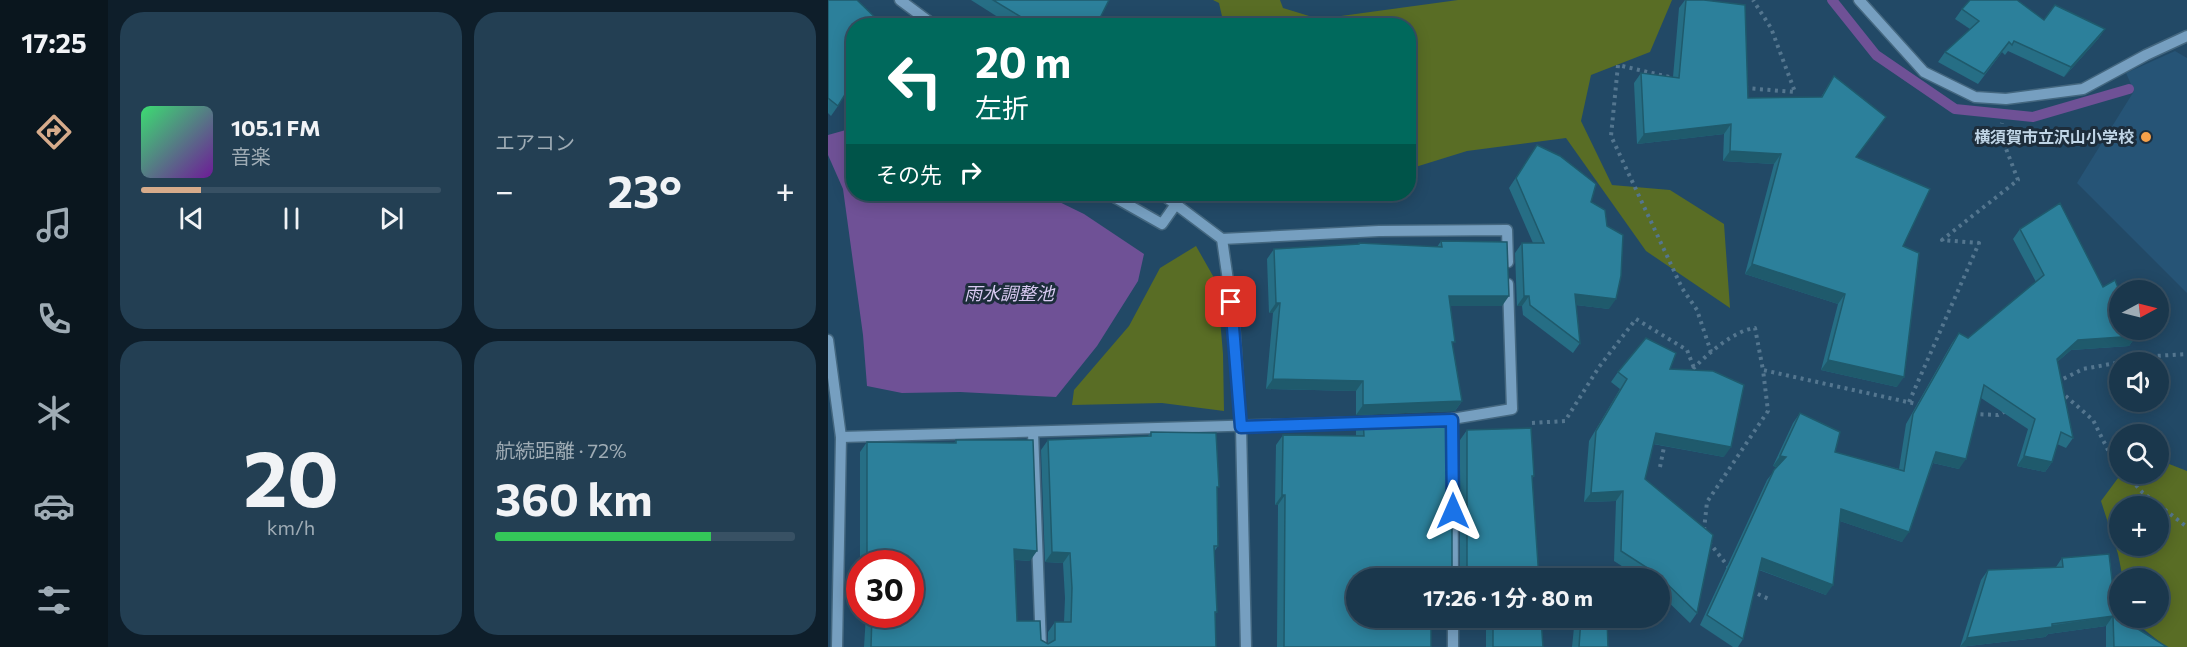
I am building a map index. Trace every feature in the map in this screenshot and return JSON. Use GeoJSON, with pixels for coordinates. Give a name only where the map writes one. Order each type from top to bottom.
{"type":"FeatureCollection","features":[{"type":"Feature","properties":{"kind":"street"},"geometry":{"type":"LineString","coordinates":[[900,0],[924,18]]}},
{"type":"Feature","properties":{"kind":"street"},"geometry":{"type":"LineString","coordinates":[[1859,0],[1924,72],[1975,97],[2006,99],[2083,89],[2145,55],[2187,36]]}},
{"type":"Feature","properties":{"kind":"street"},"geometry":{"type":"LineString","coordinates":[[1121,201],[1162,224],[1176,204]]}},
{"type":"Feature","properties":{"kind":"street"},"geometry":{"type":"LineString","coordinates":[[1172,201],[1222,239],[1379,231],[1507,230],[1512,409],[1452,420],[1429,420]]}},
{"type":"Feature","properties":{"kind":"street"},"geometry":{"type":"LineString","coordinates":[[1222,239],[1234,322],[1241,427],[1246,647]]}},
{"type":"Feature","properties":{"kind":"street"},"geometry":{"type":"LineString","coordinates":[[828,340],[841,437],[837,647]]}},
{"type":"Feature","properties":{"kind":"street"},"geometry":{"type":"LineString","coordinates":[[1452,420],[1453,568]]}},
{"type":"Feature","properties":{"kind":"street"},"geometry":{"type":"LineString","coordinates":[[841,437],[1382,422]]}},
{"type":"Feature","properties":{"kind":"street"},"geometry":{"type":"LineString","coordinates":[[1033,432],[1041,647]]}},
{"type":"Feature","properties":{"kind":"street"},"geometry":{"type":"LineString","coordinates":[[1453,628],[1453,647]]}},
{"type":"Feature","properties":{"kind":"path"},"geometry":{"type":"LineString","coordinates":[[1740,87],[1795,92],[1771,28],[1753,0]]}},
{"type":"Feature","properties":{"kind":"path"},"geometry":{"type":"LineString","coordinates":[[1673,77],[1618,65],[1611,136],[1682,288],[1697,310],[1711,352]]}},
{"type":"Feature","properties":{"kind":"path"},"geometry":{"type":"LineString","coordinates":[[1909,402],[1979,243],[1942,240],[2018,180],[2000,133]]}},
{"type":"Feature","properties":{"kind":"path"},"geometry":{"type":"LineString","coordinates":[[1512,409],[1516,423],[1565,421],[1599,366],[1636,319],[1687,350],[1694,368]]}},
{"type":"Feature","properties":{"kind":"path"},"geometry":{"type":"LineString","coordinates":[[1689,376],[1711,352],[1747,329],[1755,328],[1768,411],[1707,502],[1703,535],[1730,570]]}},
{"type":"Feature","properties":{"kind":"path"},"geometry":{"type":"LineString","coordinates":[[2109,452],[2093,420],[2053,385],[2083,369],[2155,356],[2187,354]]}},
{"type":"Feature","properties":{"kind":"path"},"geometry":{"type":"LineString","coordinates":[[1763,370],[1931,407]]}},
{"type":"Feature","properties":{"kind":"path"},"geometry":{"type":"LineString","coordinates":[[1966,414],[1998,415],[2007,410]]}},
{"type":"Feature","properties":{"kind":"path"},"geometry":{"type":"LineString","coordinates":[[1660,467],[1667,433]]}},
{"type":"Feature","properties":{"kind":"path"},"geometry":{"type":"LineString","coordinates":[[2135,484],[2187,527]]}},
{"type":"Feature","properties":{"kind":"path"},"geometry":{"type":"LineString","coordinates":[[1743,588],[1769,599]]}},
{"type":"Feature","properties":{"kind":"shaded area","name":"横須賀市立沢山小学校"},"geometry":{"type":"Polygon","coordinates":[[[2175,51],[2187,58],[2187,293],[2077,183],[2134,91],[2126,73],[2175,51]]]}},
{"type":"Feature","properties":{"kind":"green space"},"geometry":{"type":"Polygon","coordinates":[[[1213,0],[1280,0],[1283,8],[1316,18],[1222,18],[1219,3],[1213,0]]]}},
{"type":"Feature","properties":{"kind":"green space"},"geometry":{"type":"Polygon","coordinates":[[[1458,0],[1672,0],[1650,52],[1591,75],[1581,121],[1612,185],[1670,190],[1724,224],[1730,308],[1646,251],[1566,138],[1467,151],[1416,167],[1416,18],[1326,18],[1458,0]]]}},
{"type":"Feature","properties":{"kind":"green space"},"geometry":{"type":"Polygon","coordinates":[[[1196,246],[1217,283],[1223,354],[1224,411],[1162,403],[1072,405],[1074,390],[1129,326],[1160,268],[1196,246]]]}},
{"type":"Feature","properties":{"kind":"green space"},"geometry":{"type":"Polygon","coordinates":[[[2169,464],[2187,471],[2187,647],[2166,647],[2142,628],[2169,628],[2169,568],[2121,568],[2118,556],[2169,556],[2169,496],[2109,496],[2109,526],[2101,501],[2114,484],[2169,484],[2169,464]]]}},
{"type":"Feature","properties":{"kind":"water","name":"雨水調整池"},"geometry":{"type":"Polygon","coordinates":[[[846,130],[846,201],[1057,201],[1084,214],[1144,254],[1138,281],[1097,346],[1056,397],[960,392],[902,393],[867,386],[863,335],[843,189],[828,155],[828,135],[846,130]]]}},
{"type":"Feature","properties":{"kind":"building"},"geometry":{"type":"Polygon","coordinates":[[[828,0],[857,0],[876,18],[846,18],[846,93],[838,106],[828,98],[828,0]]]}},
{"type":"Feature","properties":{"kind":"building"},"geometry":{"type":"Polygon","coordinates":[[[993,0],[1109,0],[1100,18],[1023,18],[993,0]]]}},
{"type":"Feature","properties":{"kind":"building"},"geometry":{"type":"Polygon","coordinates":[[[1686,0],[1745,5],[1748,98],[1822,97],[1834,76],[1886,117],[1856,157],[1930,189],[1903,246],[1919,253],[1904,377],[1828,360],[1845,294],[1752,264],[1781,154],[1730,151],[1731,124],[1644,134],[1641,73],[1679,78],[1686,0]]]}},
{"type":"Feature","properties":{"kind":"building"},"geometry":{"type":"Polygon","coordinates":[[[1970,0],[2017,0],[2044,20],[2055,5],[2105,29],[2071,67],[2014,41],[2012,45],[2009,42],[1984,74],[1945,52],[1979,21],[1962,9],[1970,0]]]}},
{"type":"Feature","properties":{"kind":"building"},"geometry":{"type":"Polygon","coordinates":[[[1537,145],[1560,156],[1596,184],[1591,202],[1605,210],[1607,226],[1623,235],[1621,276],[1616,299],[1575,294],[1580,343],[1530,305],[1529,296],[1524,296],[1522,243],[1544,243],[1516,178],[1537,145]]]}},
{"type":"Feature","properties":{"kind":"building"},"geometry":{"type":"Polygon","coordinates":[[[2060,203],[2103,287],[2109,284],[2109,338],[2078,340],[2057,359],[2073,438],[2061,432],[2052,462],[2024,456],[2035,419],[1984,385],[1966,459],[1936,452],[1909,532],[1841,509],[1833,585],[1762,558],[1743,639],[1707,615],[1774,470],[1786,457],[1780,456],[1800,413],[1840,432],[1835,452],[1904,471],[1913,414],[1959,333],[1968,338],[2044,275],[2020,229],[2060,203]]]}},
{"type":"Feature","properties":{"kind":"building"},"geometry":{"type":"Polygon","coordinates":[[[1441,241],[1507,242],[1509,296],[1449,296],[1455,342],[1452,342],[1462,401],[1363,405],[1363,381],[1273,379],[1280,303],[1276,303],[1274,249],[1359,243],[1442,247],[1441,241]]]}},
{"type":"Feature","properties":{"kind":"building"},"geometry":{"type":"Polygon","coordinates":[[[1646,338],[1676,353],[1670,369],[1713,371],[1744,385],[1731,447],[1656,433],[1645,479],[1713,535],[1697,613],[1670,587],[1670,568],[1648,568],[1621,551],[1623,491],[1591,493],[1596,431],[1627,379],[1618,372],[1646,338]]]}},
{"type":"Feature","properties":{"kind":"building"},"geometry":{"type":"Polygon","coordinates":[[[1452,417],[1452,568],[1346,568],[1346,628],[1431,628],[1431,647],[1284,647],[1283,435],[1364,436],[1363,420],[1452,417]]]}},
{"type":"Feature","properties":{"kind":"building"},"geometry":{"type":"Polygon","coordinates":[[[1531,428],[1534,476],[1532,476],[1538,568],[1467,568],[1467,430],[1531,428]]]}},
{"type":"Feature","properties":{"kind":"building"},"geometry":{"type":"Polygon","coordinates":[[[1151,432],[1216,433],[1219,487],[1217,487],[1218,546],[1214,546],[1216,647],[871,647],[872,628],[924,628],[924,550],[867,550],[867,442],[956,443],[956,440],[1033,440],[1037,551],[1014,549],[1017,621],[1040,621],[1041,640],[1048,644],[1055,640],[1055,622],[1071,622],[1072,588],[1070,553],[1052,552],[1048,440],[1151,436],[1151,432]]]}},
{"type":"Feature","properties":{"kind":"building"},"geometry":{"type":"Polygon","coordinates":[[[2109,554],[2109,617],[2052,624],[2052,627],[1967,638],[1988,570],[2063,567],[2062,558],[2109,554]]]}},
{"type":"Feature","properties":{"kind":"building"},"geometry":{"type":"Polygon","coordinates":[[[1493,628],[1542,628],[1543,647],[1493,647],[1493,628]]]}},
{"type":"Feature","properties":{"kind":"building"},"geometry":{"type":"Polygon","coordinates":[[[1580,628],[1607,628],[1608,647],[1579,647],[1580,628]]]}},
{"type":"Feature","properties":{"kind":"building"},"geometry":{"type":"Polygon","coordinates":[[[2113,628],[2136,628],[2167,647],[2114,647],[2113,628]]]}},
{"type":"Feature","properties":{"kind":"waterway"},"geometry":{"type":"LineString","coordinates":[[1832,0],[1876,55],[1955,109],[2033,117],[2129,89]]}},
{"type":"Feature","properties":{"kind":"place","name":"横須賀市立沢山小学校"},"geometry":{"type":"Point","coordinates":[2146,137]}},
{"type":"Feature","properties":{"kind":"route"},"geometry":{"type":"LineString","coordinates":[[1231,302],[1241,427],[1452,420],[1453,511]]}}]}
